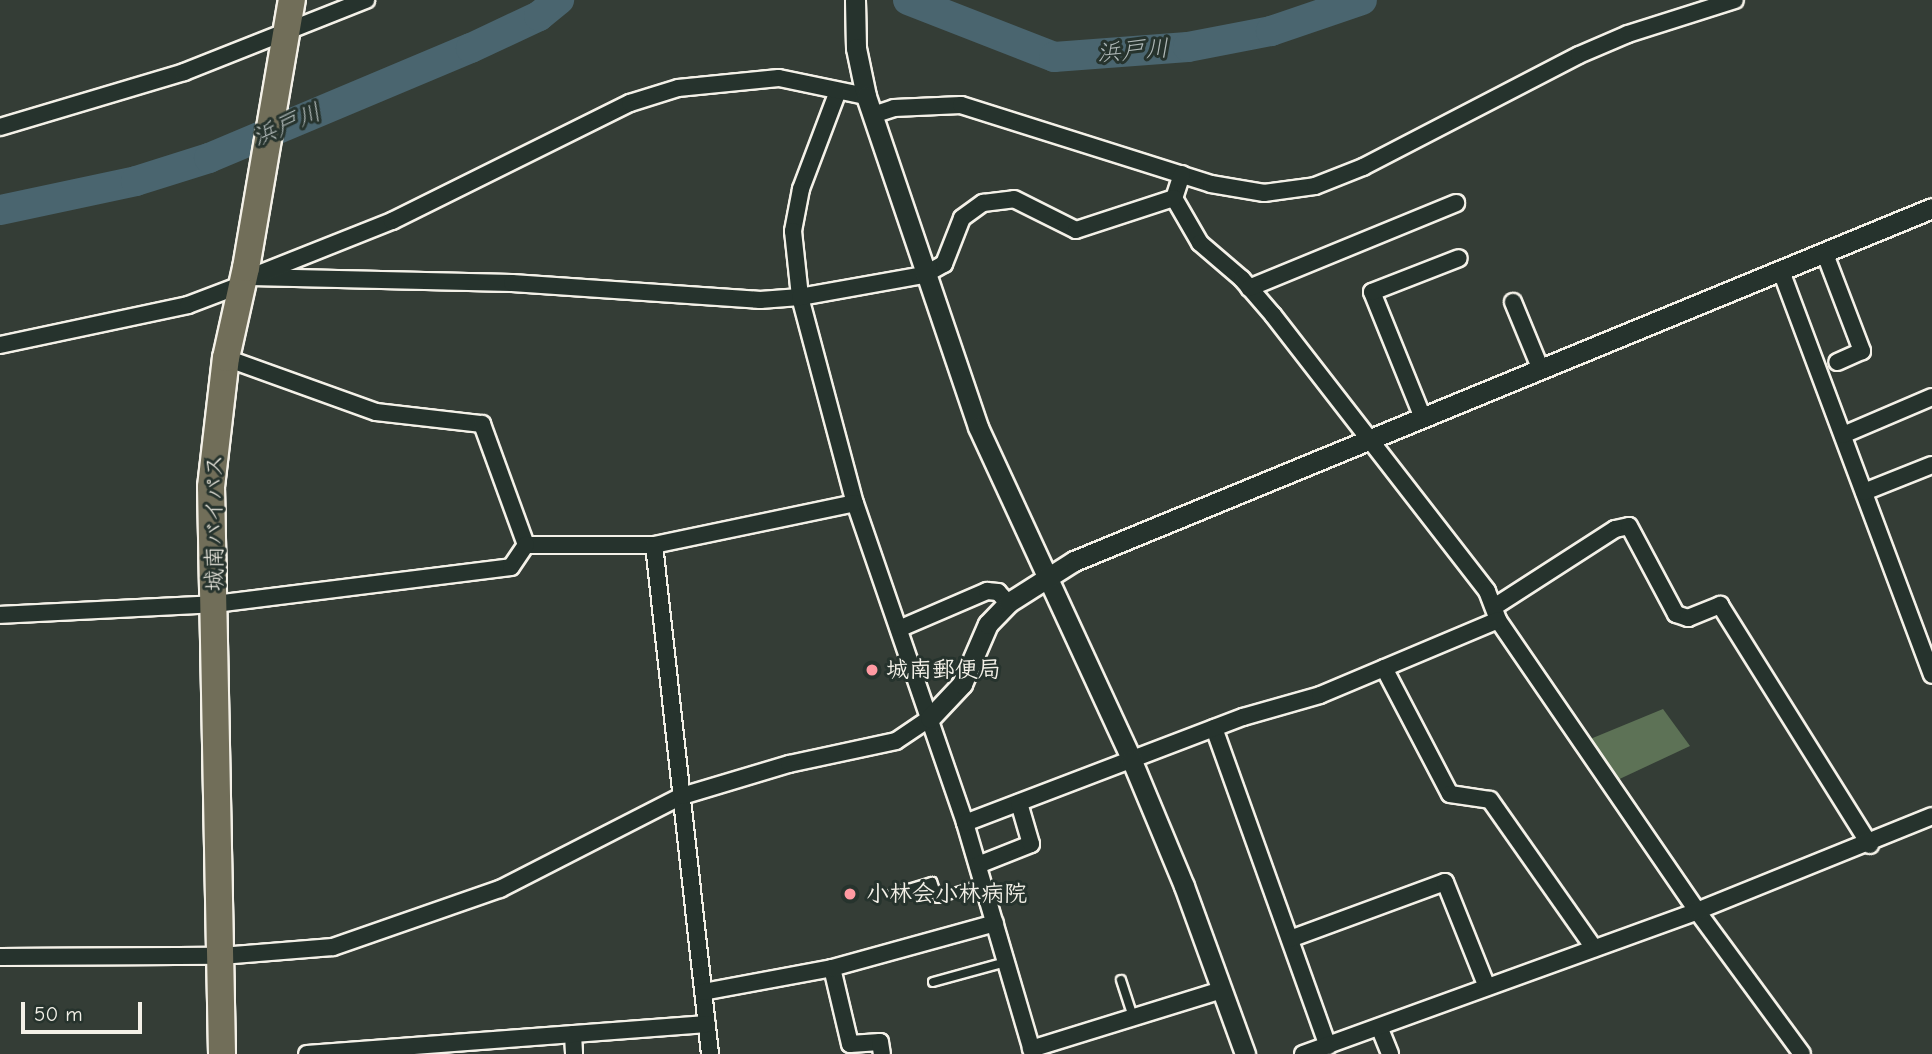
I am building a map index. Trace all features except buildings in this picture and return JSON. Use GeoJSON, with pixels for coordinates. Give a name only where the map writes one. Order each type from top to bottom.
{"type":"FeatureCollection","features":[{"type":"Feature","properties":{"kind":"highway","name":"城南バイパス"},"geometry":{"type":"LineString","coordinates":[[222,1054],[211,487],[226,358],[246,277],[283,41],[292,0]]}},
{"type":"Feature","properties":{"kind":"street"},"geometry":{"type":"LineString","coordinates":[[0,127],[283,41],[366,0]]}},
{"type":"Feature","properties":{"kind":"street"},"geometry":{"type":"LineString","coordinates":[[855,0],[861,71],[866,96],[923,275],[978,427],[1132,761],[1245,1054]]}},
{"type":"Feature","properties":{"kind":"street"},"geometry":{"type":"LineString","coordinates":[[873,115],[894,108],[961,106],[1182,174],[1264,193],[1315,186],[1363,167],[1578,55],[1628,34],[1735,0]]}},
{"type":"Feature","properties":{"kind":"street"},"geometry":{"type":"LineString","coordinates":[[0,345],[188,304],[246,277],[392,221],[629,103],[721,80],[779,78],[866,96]]}},
{"type":"Feature","properties":{"kind":"street"},"geometry":{"type":"LineString","coordinates":[[838,91],[801,189],[793,231],[800,297],[855,503],[901,628],[965,823],[1032,1052],[1222,990]]}},
{"type":"Feature","properties":{"kind":"street"},"geometry":{"type":"LineString","coordinates":[[1182,174],[1174,198],[1200,243],[1249,288],[1487,591],[1496,613],[1697,911],[1802,1054]]}},
{"type":"Feature","properties":{"kind":"street"},"geometry":{"type":"LineString","coordinates":[[246,277],[512,283],[760,300],[800,297],[923,275],[944,264],[962,218],[983,204],[1014,199],[1076,230],[1174,198]]}},
{"type":"Feature","properties":{"kind":"street"},"geometry":{"type":"LineString","coordinates":[[1249,288],[1456,203]]}},
{"type":"Feature","properties":{"kind":"street"},"geometry":{"type":"LineString","coordinates":[[0,957],[222,956],[333,947],[500,889],[682,796],[789,764],[896,741],[930,718],[962,684],[988,624],[1008,603],[1048,575],[1367,440],[1932,208]]}},
{"type":"Feature","properties":{"kind":"street"},"geometry":{"type":"LineString","coordinates":[[1825,254],[1862,351],[1837,362]]}},
{"type":"Feature","properties":{"kind":"street"},"geometry":{"type":"LineString","coordinates":[[1356,299],[1459,258]]}},
{"type":"Feature","properties":{"kind":"street"},"geometry":{"type":"LineString","coordinates":[[1781,271],[1932,675]]}},
{"type":"Feature","properties":{"kind":"street"},"geometry":{"type":"LineString","coordinates":[[1372,292],[1423,418]]}},
{"type":"Feature","properties":{"kind":"street"},"geometry":{"type":"LineString","coordinates":[[1513,302],[1541,370]]}},
{"type":"Feature","properties":{"kind":"street"},"geometry":{"type":"LineString","coordinates":[[226,358],[376,412],[482,424],[526,545]]}},
{"type":"Feature","properties":{"kind":"street"},"geometry":{"type":"LineString","coordinates":[[1843,435],[1932,397]]}},
{"type":"Feature","properties":{"kind":"street"},"geometry":{"type":"LineString","coordinates":[[1864,492],[1932,465]]}},
{"type":"Feature","properties":{"kind":"street"},"geometry":{"type":"LineString","coordinates":[[526,545],[654,545],[855,503]]}},
{"type":"Feature","properties":{"kind":"street"},"geometry":{"type":"LineString","coordinates":[[965,823],[1214,728],[1320,695],[1384,668],[1496,613],[1615,529],[1629,526],[1676,614],[1688,618],[1720,605],[1870,845]]}},
{"type":"Feature","properties":{"kind":"street"},"geometry":{"type":"LineString","coordinates":[[0,615],[215,604],[511,567],[526,545]]}},
{"type":"Feature","properties":{"kind":"street"},"geometry":{"type":"LineString","coordinates":[[654,545],[710,1054]]}},
{"type":"Feature","properties":{"kind":"street"},"geometry":{"type":"LineString","coordinates":[[901,628],[987,592],[998,592],[1008,603]]}},
{"type":"Feature","properties":{"kind":"street"},"geometry":{"type":"LineString","coordinates":[[1384,668],[1450,794],[1490,800],[1594,948]]}},
{"type":"Feature","properties":{"kind":"street"},"geometry":{"type":"LineString","coordinates":[[1214,728],[1328,1046]]}},
{"type":"Feature","properties":{"kind":"street"},"geometry":{"type":"LineString","coordinates":[[978,865],[1031,844],[1019,803]]}},
{"type":"Feature","properties":{"kind":"street"},"geometry":{"type":"LineString","coordinates":[[1303,1054],[1380,1029],[1697,911],[1870,845],[1932,816]]}},
{"type":"Feature","properties":{"kind":"street"},"geometry":{"type":"LineString","coordinates":[[1290,939],[1445,882],[1487,987]]}},
{"type":"Feature","properties":{"kind":"street"},"geometry":{"type":"LineString","coordinates":[[703,992],[832,968],[995,923]]}},
{"type":"Feature","properties":{"kind":"street"},"geometry":{"type":"LineString","coordinates":[[832,968],[850,1044],[880,1042],[882,1054]]}},
{"type":"Feature","properties":{"kind":"street"},"geometry":{"type":"LineString","coordinates":[[307,1054],[707,1024]]}},
{"type":"Feature","properties":{"kind":"street"},"geometry":{"type":"LineString","coordinates":[[1380,1029],[1390,1054]]}},
{"type":"Feature","properties":{"kind":"street"},"geometry":{"type":"LineString","coordinates":[[573,1034],[574,1054]]}},
{"type":"Feature","properties":{"kind":"lane"},"geometry":{"type":"LineString","coordinates":[[892,894],[932,881],[938,898],[984,884]]}},
{"type":"Feature","properties":{"kind":"lane"},"geometry":{"type":"LineString","coordinates":[[933,982],[1006,962]]}},
{"type":"Feature","properties":{"kind":"lane"},"geometry":{"type":"LineString","coordinates":[[1121,980],[1133,1018]]}},
{"type":"Feature","properties":{"kind":"green space"},"geometry":{"type":"Polygon","coordinates":[[[1663,709],[1690,746],[1611,783],[1583,742],[1663,709]]]}},
{"type":"Feature","properties":{"kind":"waterway","name":"浜戸川"},"geometry":{"type":"LineString","coordinates":[[0,210],[136,181],[209,158],[471,48],[539,16],[559,0]]}},
{"type":"Feature","properties":{"kind":"waterway","name":"浜戸川"},"geometry":{"type":"LineString","coordinates":[[908,0],[1054,57],[1188,47],[1271,31],[1362,0]]}},
{"type":"Feature","properties":{"kind":"place","name":"城南郵便局"},"geometry":{"type":"Point","coordinates":[872,670]}},
{"type":"Feature","properties":{"kind":"place","name":"小林会小林病院"},"geometry":{"type":"Point","coordinates":[850,894]}}]}
